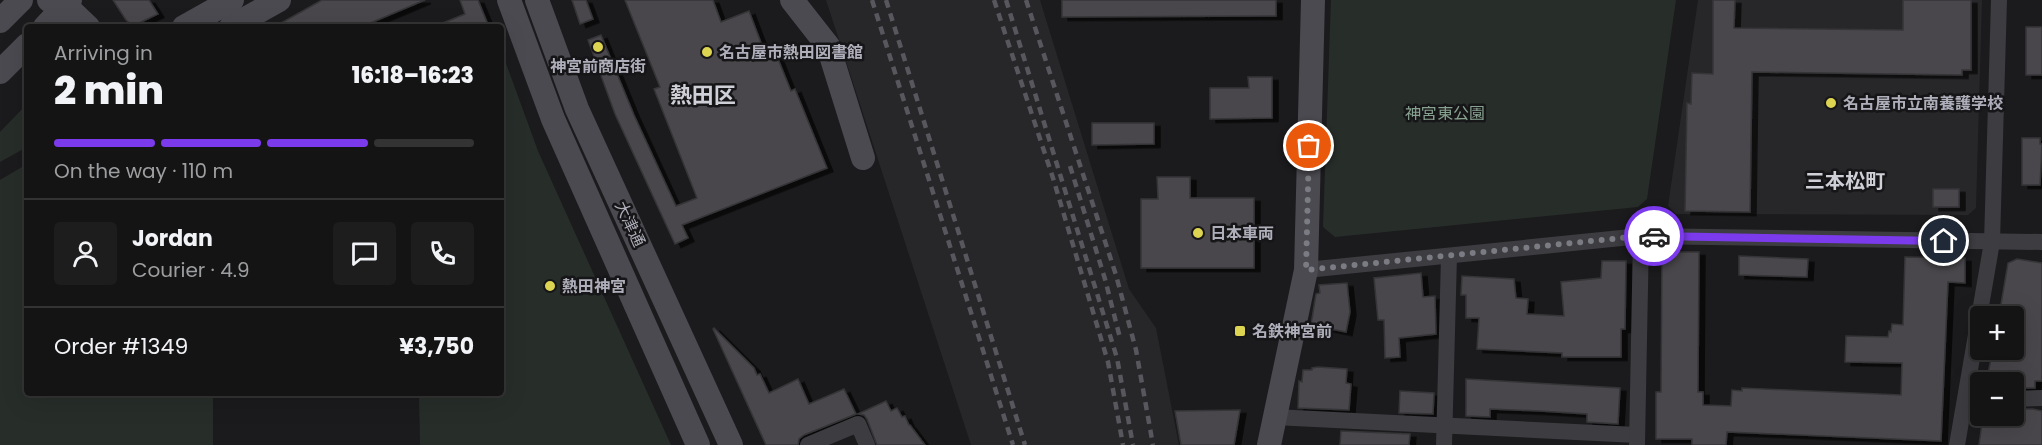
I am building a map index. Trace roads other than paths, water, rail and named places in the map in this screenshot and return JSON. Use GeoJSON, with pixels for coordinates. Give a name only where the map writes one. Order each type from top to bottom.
{"type":"FeatureCollection","features":[{"type":"Feature","properties":{"kind":"main road"},"geometry":{"type":"LineString","coordinates":[[0,21],[21,0]]}},
{"type":"Feature","properties":{"kind":"main road"},"geometry":{"type":"LineString","coordinates":[[31,0],[43,24]]}},
{"type":"Feature","properties":{"kind":"main road"},"geometry":{"type":"LineString","coordinates":[[189,24],[232,0]]}},
{"type":"Feature","properties":{"kind":"main road"},"geometry":{"type":"LineString","coordinates":[[236,24],[279,0]]}},
{"type":"Feature","properties":{"kind":"main road","name":"大津通"},"geometry":{"type":"LineString","coordinates":[[509,0],[553,119],[698,445]]}},
{"type":"Feature","properties":{"kind":"main road","name":"大津通"},"geometry":{"type":"LineString","coordinates":[[537,0],[577,109],[731,445]]}},
{"type":"Feature","properties":{"kind":"main road"},"geometry":{"type":"LineString","coordinates":[[792,0],[828,46],[863,158]]}},
{"type":"Feature","properties":{"kind":"main road"},"geometry":{"type":"LineString","coordinates":[[1269,445],[1306,270],[1313,0]]}},
{"type":"Feature","properties":{"kind":"main road"},"geometry":{"type":"LineString","coordinates":[[46,24],[62,2],[85,24]]}},
{"type":"Feature","properties":{"kind":"main road"},"geometry":{"type":"LineString","coordinates":[[0,72],[24,48]]}},
{"type":"Feature","properties":{"kind":"street"},"geometry":{"type":"LineString","coordinates":[[1976,372],[1992,242],[1999,0]]}},
{"type":"Feature","properties":{"kind":"street"},"geometry":{"type":"LineString","coordinates":[[1306,270],[1641,236],[2042,242]]}},
{"type":"Feature","properties":{"kind":"street"},"geometry":{"type":"LineString","coordinates":[[1274,417],[1445,426],[1637,440],[1641,236]]}},
{"type":"Feature","properties":{"kind":"street"},"geometry":{"type":"LineString","coordinates":[[1444,445],[1449,256]]}},
{"type":"Feature","properties":{"kind":"street"},"geometry":{"type":"LineString","coordinates":[[2024,399],[2042,398]]}},
{"type":"Feature","properties":{"kind":"street"},"geometry":{"type":"LineString","coordinates":[[1957,445],[1970,406]]}},
{"type":"Feature","properties":{"kind":"street"},"geometry":{"type":"LineString","coordinates":[[808,445],[858,424],[867,445]]}},
{"type":"Feature","properties":{"kind":"railway"},"geometry":{"type":"LineString","coordinates":[[872,0],[1013,445]]}},
{"type":"Feature","properties":{"kind":"railway"},"geometry":{"type":"LineString","coordinates":[[886,0],[1025,445]]}},
{"type":"Feature","properties":{"kind":"railway"},"geometry":{"type":"LineString","coordinates":[[994,0],[1053,178],[1108,362],[1123,445]]}},
{"type":"Feature","properties":{"kind":"railway"},"geometry":{"type":"LineString","coordinates":[[1006,0],[1117,358],[1133,445]]}},
{"type":"Feature","properties":{"kind":"railway"},"geometry":{"type":"LineString","coordinates":[[1026,0],[1116,275],[1136,350],[1153,445]]}},
{"type":"Feature","properties":{"kind":"railway"},"geometry":{"type":"LineString","coordinates":[[1070,166],[1105,279],[1120,338]]}},
{"type":"Feature","properties":{"kind":"place","name":"神宮前商店街"},"geometry":{"type":"Point","coordinates":[598,47]}},
{"type":"Feature","properties":{"kind":"place","name":"名古屋市熱田図書館"},"geometry":{"type":"Point","coordinates":[707,52]}},
{"type":"Feature","properties":{"kind":"place","name":"名古屋市立南養護学校"},"geometry":{"type":"Point","coordinates":[1831,103]}},
{"type":"Feature","properties":{"kind":"place","name":"日本車両"},"geometry":{"type":"Point","coordinates":[1198,233]}},
{"type":"Feature","properties":{"kind":"place","name":"熱田神宮"},"geometry":{"type":"Point","coordinates":[550,286]}},
{"type":"Feature","properties":{"kind":"place","name":"名鉄神宮前"},"geometry":{"type":"Point","coordinates":[1240,331]}},
{"type":"Feature","properties":{"kind":"district","name":"熱田区"},"geometry":{"type":"Point","coordinates":[703,95]}},
{"type":"Feature","properties":{"kind":"district","name":"三本松町"},"geometry":{"type":"Point","coordinates":[1845,181]}},
{"type":"Feature","properties":{"kind":"park label","name":"神宮東公園"},"geometry":{"type":"Point","coordinates":[1445,113]}}]}
